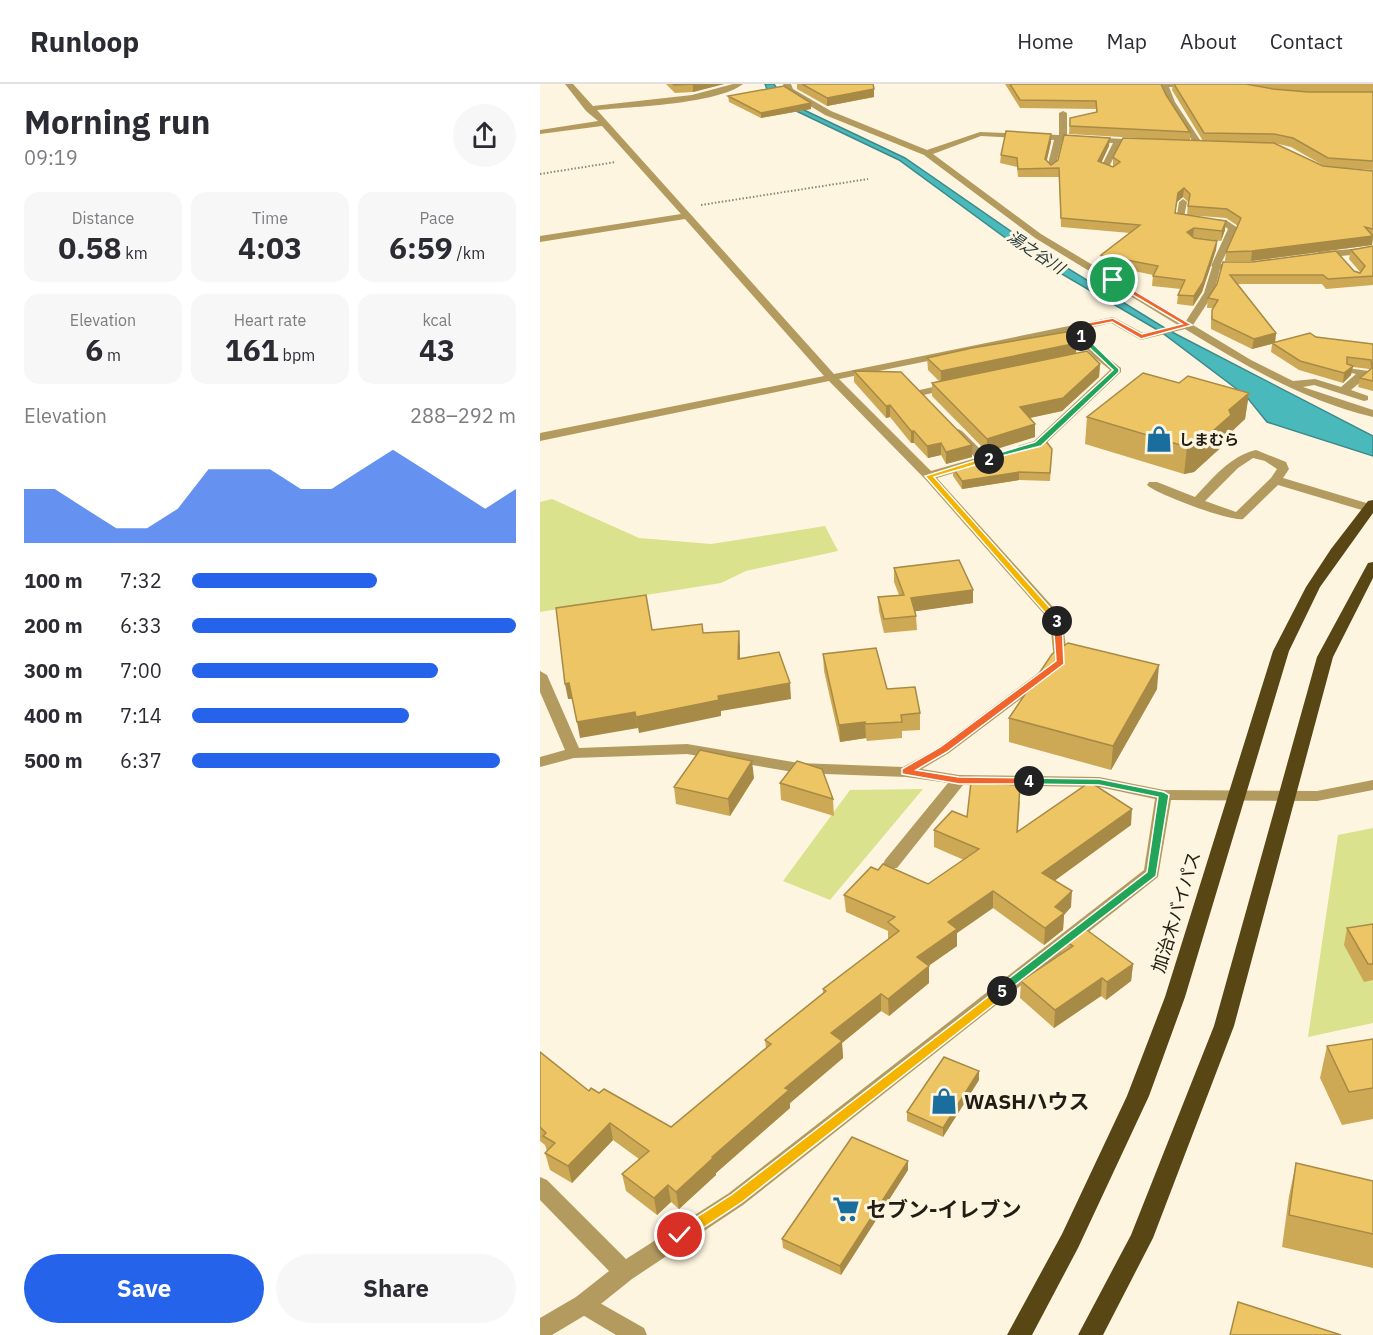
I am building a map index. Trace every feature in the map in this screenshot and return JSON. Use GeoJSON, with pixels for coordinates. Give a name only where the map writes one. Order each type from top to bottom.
{"type":"FeatureCollection","features":[{"type":"Feature","properties":{"kind":"highway","name":"加治木バイパス"},"geometry":{"type":"LineString","coordinates":[[1019,1335],[1070,1241],[1138,1096],[1174,997],[1281,651],[1313,587],[1371,506]]}},
{"type":"Feature","properties":{"kind":"highway"},"geometry":{"type":"LineString","coordinates":[[1090,1335],[1141,1238],[1224,1026],[1324,657],[1362,582],[1373,566]]}},
{"type":"Feature","properties":{"kind":"street"},"geometry":{"type":"LineString","coordinates":[[568,84],[831,376],[929,476],[1057,620],[1060,662],[952,743],[906,772]]}},
{"type":"Feature","properties":{"kind":"street"},"geometry":{"type":"LineString","coordinates":[[590,109],[712,93],[736,87],[739,84]]}},
{"type":"Feature","properties":{"kind":"street"},"geometry":{"type":"LineString","coordinates":[[787,84],[790,90],[828,113],[927,153],[1038,236],[1247,362],[1305,392],[1373,414]]}},
{"type":"Feature","properties":{"kind":"street"},"geometry":{"type":"LineString","coordinates":[[1103,84],[1202,86]]}},
{"type":"Feature","properties":{"kind":"street"},"geometry":{"type":"LineString","coordinates":[[1164,85],[1171,102],[1204,146],[1188,145]]}},
{"type":"Feature","properties":{"kind":"street"},"geometry":{"type":"LineString","coordinates":[[1051,168],[1061,137],[1063,113]]}},
{"type":"Feature","properties":{"kind":"street"},"geometry":{"type":"LineString","coordinates":[[540,132],[603,123]]}},
{"type":"Feature","properties":{"kind":"street"},"geometry":{"type":"LineString","coordinates":[[927,153],[980,134],[1048,133],[1061,137],[1153,143]]}},
{"type":"Feature","properties":{"kind":"street"},"geometry":{"type":"LineString","coordinates":[[1113,170],[1104,169],[1118,141]]}},
{"type":"Feature","properties":{"kind":"street"},"geometry":{"type":"LineString","coordinates":[[540,437],[1113,320],[1141,337],[1188,325],[1209,293],[1216,266],[1233,228],[1226,223],[1179,219],[1183,202]]}},
{"type":"Feature","properties":{"kind":"street"},"geometry":{"type":"LineString","coordinates":[[540,239],[685,212]]}},
{"type":"Feature","properties":{"kind":"street"},"geometry":{"type":"LineString","coordinates":[[1215,245],[1226,246]]}},
{"type":"Feature","properties":{"kind":"street"},"geometry":{"type":"LineString","coordinates":[[1305,258],[1340,257],[1373,250]]}},
{"type":"Feature","properties":{"kind":"street"},"geometry":{"type":"LineString","coordinates":[[1216,266],[1251,266]]}},
{"type":"Feature","properties":{"kind":"street"},"geometry":{"type":"LineString","coordinates":[[929,476],[1038,444],[1117,370],[1093,356],[1073,327]]}},
{"type":"Feature","properties":{"kind":"street"},"geometry":{"type":"LineString","coordinates":[[892,364],[916,390],[964,384]]}},
{"type":"Feature","properties":{"kind":"street"},"geometry":{"type":"LineString","coordinates":[[1351,370],[1369,374]]}},
{"type":"Feature","properties":{"kind":"street"},"geometry":{"type":"LineString","coordinates":[[1344,391],[1369,374]]}},
{"type":"Feature","properties":{"kind":"street"},"geometry":{"type":"LineString","coordinates":[[1291,385],[1315,382],[1364,398]]}},
{"type":"Feature","properties":{"kind":"street"},"geometry":{"type":"LineString","coordinates":[[951,427],[995,457]]}},
{"type":"Feature","properties":{"kind":"street"},"geometry":{"type":"LineString","coordinates":[[1153,486],[1236,517],[1276,480],[1283,469],[1282,465],[1257,454],[1249,455],[1198,501]]}},
{"type":"Feature","properties":{"kind":"street"},"geometry":{"type":"LineString","coordinates":[[1276,480],[1371,506]]}},
{"type":"Feature","properties":{"kind":"street"},"geometry":{"type":"LineString","coordinates":[[540,675],[574,753]]}},
{"type":"Feature","properties":{"kind":"street"},"geometry":{"type":"LineString","coordinates":[[540,762],[574,753],[687,749],[799,768],[906,772],[959,780],[1099,782],[1164,795],[1317,796],[1373,785]]}},
{"type":"Feature","properties":{"kind":"street"},"geometry":{"type":"LineString","coordinates":[[891,864],[959,780]]}},
{"type":"Feature","properties":{"kind":"street"},"geometry":{"type":"LineString","coordinates":[[540,1330],[584,1304],[624,1272],[736,1199],[1152,873],[1164,795]]}},
{"type":"Feature","properties":{"kind":"street"},"geometry":{"type":"LineString","coordinates":[[540,1186],[624,1272]]}},
{"type":"Feature","properties":{"kind":"street"},"geometry":{"type":"LineString","coordinates":[[584,1304],[636,1335]]}},
{"type":"Feature","properties":{"kind":"path"},"geometry":{"type":"LineString","coordinates":[[540,174],[636,158]]}},
{"type":"Feature","properties":{"kind":"path"},"geometry":{"type":"LineString","coordinates":[[685,212],[868,179]]}},
{"type":"Feature","properties":{"kind":"green space"},"geometry":{"type":"Polygon","coordinates":[[[552,499],[639,538],[711,544],[825,526],[838,551],[746,571],[721,583],[540,612],[540,502],[552,499]]]}},
{"type":"Feature","properties":{"kind":"green space"},"geometry":{"type":"Polygon","coordinates":[[[923,789],[830,900],[783,881],[850,790],[923,789]]]}},
{"type":"Feature","properties":{"kind":"green space"},"geometry":{"type":"Polygon","coordinates":[[[1373,828],[1373,1023],[1308,1037],[1338,835],[1373,828]]]}},
{"type":"Feature","properties":{"kind":"water","name":"湯之谷川"},"geometry":{"type":"Polygon","coordinates":[[[765,84],[774,84],[779,92],[804,110],[905,158],[1038,250],[1168,330],[1373,436],[1373,456],[1267,422],[1246,396],[1161,332],[1026,253],[899,160],[790,108],[768,92],[765,84]]]}},
{"type":"Feature","properties":{"kind":"building"},"geometry":{"type":"Polygon","coordinates":[[[802,84],[873,84],[874,89],[827,98],[802,84]]]}},
{"type":"Feature","properties":{"kind":"building"},"geometry":{"type":"Polygon","coordinates":[[[1010,84],[1161,84],[1190,132],[1070,126],[1070,118],[1097,112],[1096,101],[1020,100],[1010,84]]]}},
{"type":"Feature","properties":{"kind":"building"},"geometry":{"type":"Polygon","coordinates":[[[1174,84],[1246,84],[1308,92],[1373,92],[1373,161],[1328,158],[1293,138],[1274,134],[1204,133],[1174,84]]]}},
{"type":"Feature","properties":{"kind":"building"},"geometry":{"type":"Polygon","coordinates":[[[784,86],[811,103],[761,113],[728,96],[784,86]]]}},
{"type":"Feature","properties":{"kind":"building"},"geometry":{"type":"Polygon","coordinates":[[[1006,131],[1051,134],[1045,159],[1051,165],[1058,160],[1064,135],[1110,138],[1098,161],[1113,167],[1120,162],[1113,157],[1123,138],[1274,143],[1323,166],[1373,171],[1373,229],[1365,227],[1373,236],[1252,251],[1226,252],[1241,218],[1227,209],[1188,206],[1190,194],[1184,188],[1178,193],[1175,213],[1226,221],[1222,231],[1194,228],[1187,232],[1194,238],[1217,241],[1203,282],[1194,296],[1178,295],[1185,280],[1153,276],[1158,266],[1101,255],[1140,225],[1061,218],[1059,168],[1018,169],[1017,158],[1001,155],[1006,131]]]}},
{"type":"Feature","properties":{"kind":"building"},"geometry":{"type":"Polygon","coordinates":[[[1373,246],[1373,276],[1328,279],[1323,275],[1230,275],[1276,333],[1254,339],[1212,319],[1212,310],[1218,300],[1208,298],[1217,284],[1223,262],[1252,262],[1336,251],[1354,271],[1360,273],[1365,266],[1351,250],[1373,246]]]}},
{"type":"Feature","properties":{"kind":"building"},"geometry":{"type":"Polygon","coordinates":[[[1066,332],[1077,343],[941,371],[927,358],[972,348],[1066,332]]]}},
{"type":"Feature","properties":{"kind":"building"},"geometry":{"type":"Polygon","coordinates":[[[1310,333],[1316,337],[1373,344],[1373,381],[1360,378],[1372,368],[1371,360],[1347,357],[1347,364],[1353,366],[1344,373],[1300,361],[1272,343],[1310,333]]]}},
{"type":"Feature","properties":{"kind":"building"},"geometry":{"type":"Polygon","coordinates":[[[1087,351],[1100,364],[1063,398],[1020,407],[1035,424],[987,439],[932,383],[1087,351]]]}},
{"type":"Feature","properties":{"kind":"building"},"geometry":{"type":"Polygon","coordinates":[[[854,371],[901,372],[972,445],[946,452],[941,443],[927,446],[914,431],[911,431],[890,405],[886,406],[854,371]]]}},
{"type":"Feature","properties":{"kind":"building"},"geometry":{"type":"Polygon","coordinates":[[[1143,373],[1179,383],[1188,376],[1249,393],[1229,410],[1231,415],[1197,445],[1187,447],[1087,417],[1143,373]]]}},
{"type":"Feature","properties":{"kind":"building"},"geometry":{"type":"Polygon","coordinates":[[[1045,440],[1052,449],[1050,473],[1019,472],[962,481],[953,468],[1045,440]]]}},
{"type":"Feature","properties":{"kind":"building"},"geometry":{"type":"Polygon","coordinates":[[[959,560],[973,590],[911,598],[916,616],[884,619],[878,597],[904,595],[894,568],[959,560]]]}},
{"type":"Feature","properties":{"kind":"building"},"geometry":{"type":"Polygon","coordinates":[[[646,595],[652,630],[702,624],[703,633],[739,631],[738,659],[779,652],[790,683],[718,696],[719,700],[636,717],[635,712],[577,722],[569,683],[565,684],[556,608],[646,595]]]}},
{"type":"Feature","properties":{"kind":"building"},"geometry":{"type":"Polygon","coordinates":[[[1068,643],[1159,665],[1113,746],[1009,718],[1052,654],[1068,643]]]}},
{"type":"Feature","properties":{"kind":"building"},"geometry":{"type":"Polygon","coordinates":[[[876,648],[887,689],[915,687],[920,713],[901,715],[902,722],[839,725],[823,654],[876,648]]]}},
{"type":"Feature","properties":{"kind":"building"},"geometry":{"type":"Polygon","coordinates":[[[700,750],[752,761],[728,799],[674,787],[700,750]]]}},
{"type":"Feature","properties":{"kind":"building"},"geometry":{"type":"Polygon","coordinates":[[[797,761],[822,769],[833,799],[780,783],[797,761]]]}},
{"type":"Feature","properties":{"kind":"building"},"geometry":{"type":"Polygon","coordinates":[[[971,782],[1020,785],[1017,832],[1090,782],[1132,809],[1042,873],[1072,891],[1055,907],[1064,913],[1045,928],[993,891],[948,922],[957,929],[917,957],[929,966],[888,999],[881,994],[831,1033],[842,1041],[785,1088],[789,1090],[712,1157],[676,1192],[668,1185],[654,1198],[622,1174],[649,1151],[610,1123],[568,1166],[545,1153],[555,1143],[543,1136],[546,1133],[540,1127],[540,1052],[589,1091],[591,1088],[599,1093],[604,1089],[671,1127],[771,1044],[765,1040],[826,991],[823,989],[899,931],[888,922],[895,917],[844,895],[871,867],[878,870],[883,864],[928,884],[979,849],[934,830],[952,811],[967,817],[971,782]]]}},
{"type":"Feature","properties":{"kind":"building"},"geometry":{"type":"Polygon","coordinates":[[[1373,924],[1373,964],[1368,964],[1347,928],[1373,924]]]}},
{"type":"Feature","properties":{"kind":"building"},"geometry":{"type":"Polygon","coordinates":[[[1080,925],[1133,964],[1107,982],[1102,978],[1055,1010],[1021,981],[1073,946],[1062,939],[1080,925]]]}},
{"type":"Feature","properties":{"kind":"building"},"geometry":{"type":"Polygon","coordinates":[[[1373,1039],[1373,1088],[1349,1092],[1327,1046],[1373,1039]]]}},
{"type":"Feature","properties":{"kind":"building","name":"WASHハウス"},"geometry":{"type":"Polygon","coordinates":[[[944,1057],[979,1071],[943,1128],[907,1112],[944,1057]]]}},
{"type":"Feature","properties":{"kind":"building","name":"セブン-イレブン"},"geometry":{"type":"Polygon","coordinates":[[[852,1137],[908,1161],[840,1266],[782,1239],[852,1137]]]}},
{"type":"Feature","properties":{"kind":"building"},"geometry":{"type":"Polygon","coordinates":[[[1296,1163],[1373,1181],[1373,1234],[1289,1215],[1296,1163]]]}},
{"type":"Feature","properties":{"kind":"building"},"geometry":{"type":"Polygon","coordinates":[[[1238,1302],[1341,1335],[1230,1335],[1238,1302]]]}},
{"type":"Feature","properties":{"kind":"place","name":"しまむら"},"geometry":{"type":"Point","coordinates":[1159,439]}},
{"type":"Feature","properties":{"kind":"place","name":"WASHハウス"},"geometry":{"type":"Point","coordinates":[944,1101]}},
{"type":"Feature","properties":{"kind":"place","name":"セブン-イレブン"},"geometry":{"type":"Point","coordinates":[846,1209]}},
{"type":"Feature","properties":{"kind":"route"},"geometry":{"type":"LineString","coordinates":[[680,1235],[736,1199],[1152,873],[1164,795],[1099,782],[959,780],[906,772],[944,750],[1060,662],[1057,620],[929,476],[1038,444],[1117,370],[1098,355],[1073,327],[1113,320],[1141,337],[1188,325],[1113,280]]}}]}
